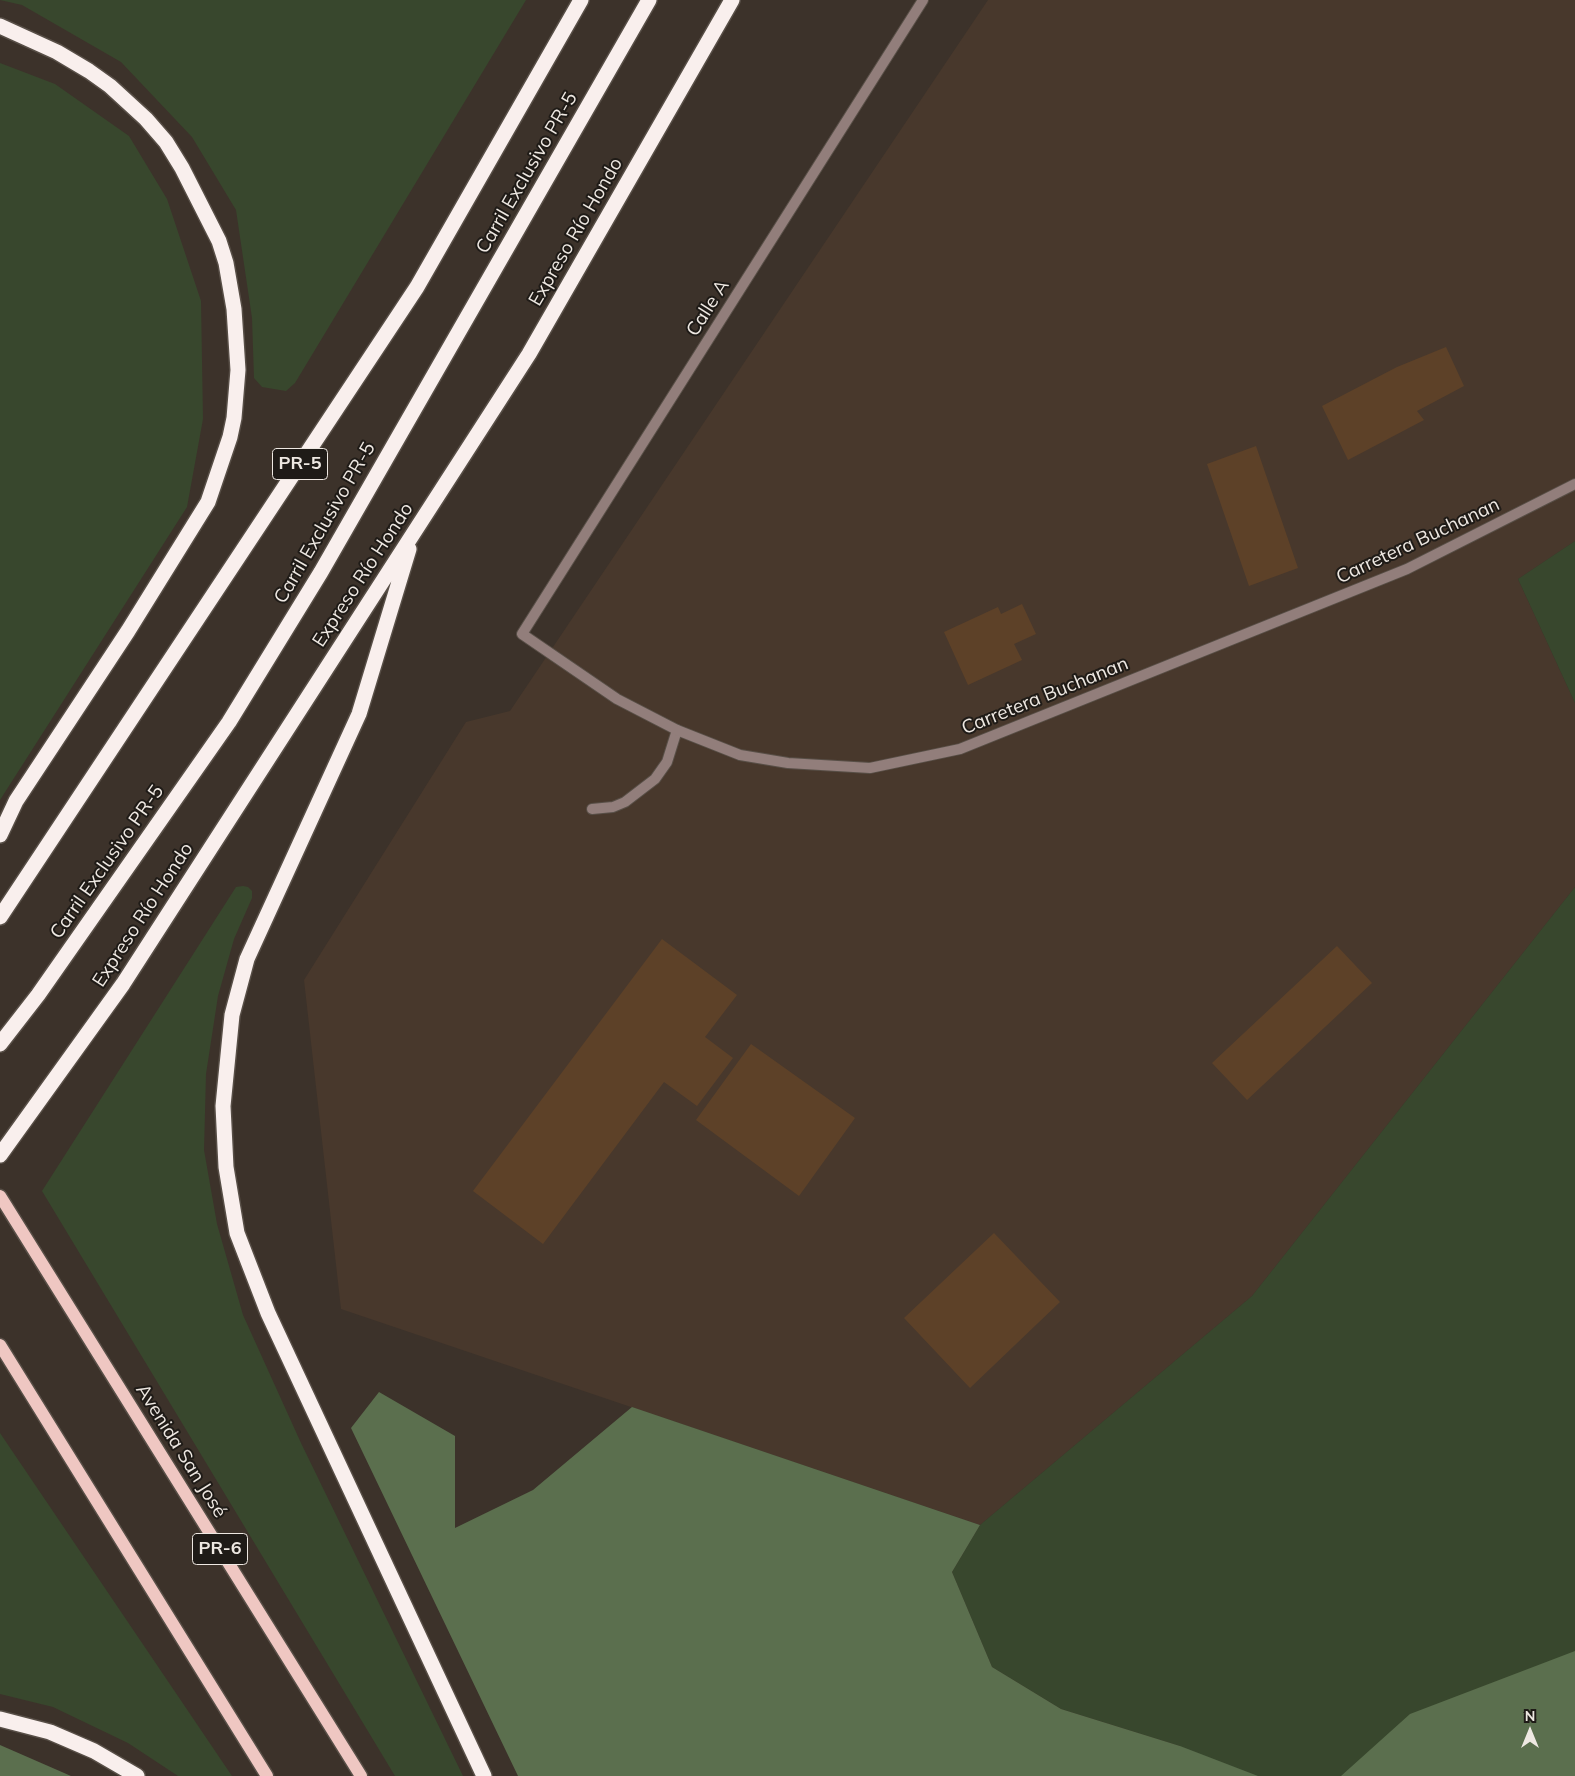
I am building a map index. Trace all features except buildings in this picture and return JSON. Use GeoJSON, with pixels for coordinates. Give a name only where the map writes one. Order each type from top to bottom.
{"type":"FeatureCollection","features":[{"type":"Feature","properties":{"kind":"highway","name":"PR-5"},"geometry":{"type":"LineString","coordinates":[[0,917],[417,287],[581,0]]}},
{"type":"Feature","properties":{"kind":"highway","name":"Carril Exclusivo PR-5"},"geometry":{"type":"LineString","coordinates":[[0,1044],[38,995],[229,722],[321,572],[649,0]]}},
{"type":"Feature","properties":{"kind":"highway","name":"Expreso Río Hondo"},"geometry":{"type":"LineString","coordinates":[[0,1155],[123,984],[529,354],[732,0]]}},
{"type":"Feature","properties":{"kind":"highway"},"geometry":{"type":"LineString","coordinates":[[0,26],[57,52],[89,71],[110,86],[146,118],[166,142],[182,168],[219,241],[226,263],[234,309],[238,370],[234,418],[230,437],[208,502],[128,631],[16,801],[0,835]]}},
{"type":"Feature","properties":{"kind":"highway"},"geometry":{"type":"LineString","coordinates":[[414,532],[359,714],[247,959],[232,1015],[223,1106],[226,1167],[237,1233],[268,1314],[484,1776]]}},
{"type":"Feature","properties":{"kind":"highway"},"geometry":{"type":"LineString","coordinates":[[0,1719],[50,1732],[94,1751],[137,1776]]}},
{"type":"Feature","properties":{"kind":"main road","name":"Avenida San José"},"geometry":{"type":"LineString","coordinates":[[0,1196],[361,1776]]}},
{"type":"Feature","properties":{"kind":"main road"},"geometry":{"type":"LineString","coordinates":[[0,1345],[267,1776]]}},
{"type":"Feature","properties":{"kind":"street","name":"Calle A"},"geometry":{"type":"LineString","coordinates":[[522,634],[923,0]]}},
{"type":"Feature","properties":{"kind":"street","name":"Carretera Buchanan"},"geometry":{"type":"LineString","coordinates":[[522,634],[617,699],[677,730],[740,755],[788,763],[870,768],[960,749],[1407,569],[1575,484]]}},
{"type":"Feature","properties":{"kind":"street"},"geometry":{"type":"LineString","coordinates":[[592,809],[612,807],[625,802],[655,779],[667,762],[677,730]]}},
{"type":"Feature","properties":{"kind":"shaded area"},"geometry":{"type":"Polygon","coordinates":[[[988,0],[1575,0],[1575,541],[1518,579],[1575,703],[1575,887],[1252,1296],[980,1525],[341,1309],[304,980],[466,722],[510,711],[988,0]]]}},
{"type":"Feature","properties":{"kind":"green space"},"geometry":{"type":"Polygon","coordinates":[[[0,0],[526,0],[295,383],[286,391],[262,387],[254,378],[252,318],[236,210],[192,137],[121,62],[22,5],[0,0]]]}},
{"type":"Feature","properties":{"kind":"green space"},"geometry":{"type":"Polygon","coordinates":[[[0,63],[55,84],[129,136],[167,199],[201,301],[203,419],[187,507],[0,800],[0,63]]]}},
{"type":"Feature","properties":{"kind":"green space"},"geometry":{"type":"Polygon","coordinates":[[[1575,541],[1575,703],[1518,579],[1575,541]]]}},
{"type":"Feature","properties":{"kind":"green space"},"geometry":{"type":"Polygon","coordinates":[[[236,887],[248,887],[252,891],[252,898],[234,939],[218,996],[206,1074],[204,1150],[217,1224],[243,1315],[301,1443],[463,1776],[395,1776],[42,1191],[236,887]]]}},
{"type":"Feature","properties":{"kind":"green space"},"geometry":{"type":"Polygon","coordinates":[[[1575,887],[1575,1776],[1127,1776],[1180,1746],[1061,1709],[992,1667],[952,1572],[980,1525],[1252,1296],[1575,887]]]}},
{"type":"Feature","properties":{"kind":"green space"},"geometry":{"type":"Polygon","coordinates":[[[379,1392],[455,1436],[455,1528],[533,1490],[632,1407],[980,1525],[952,1572],[992,1667],[1061,1709],[1180,1746],[1258,1776],[518,1776],[351,1428],[379,1392]]]}},
{"type":"Feature","properties":{"kind":"green space"},"geometry":{"type":"Polygon","coordinates":[[[0,1433],[232,1776],[178,1776],[128,1743],[53,1707],[0,1694],[0,1433]]]}},
{"type":"Feature","properties":{"kind":"green space"},"geometry":{"type":"Polygon","coordinates":[[[1575,1651],[1575,1776],[1341,1776],[1410,1714],[1575,1651]]]}},
{"type":"Feature","properties":{"kind":"green space"},"geometry":{"type":"Polygon","coordinates":[[[0,1745],[71,1776],[0,1776],[0,1745]]]}}]}
